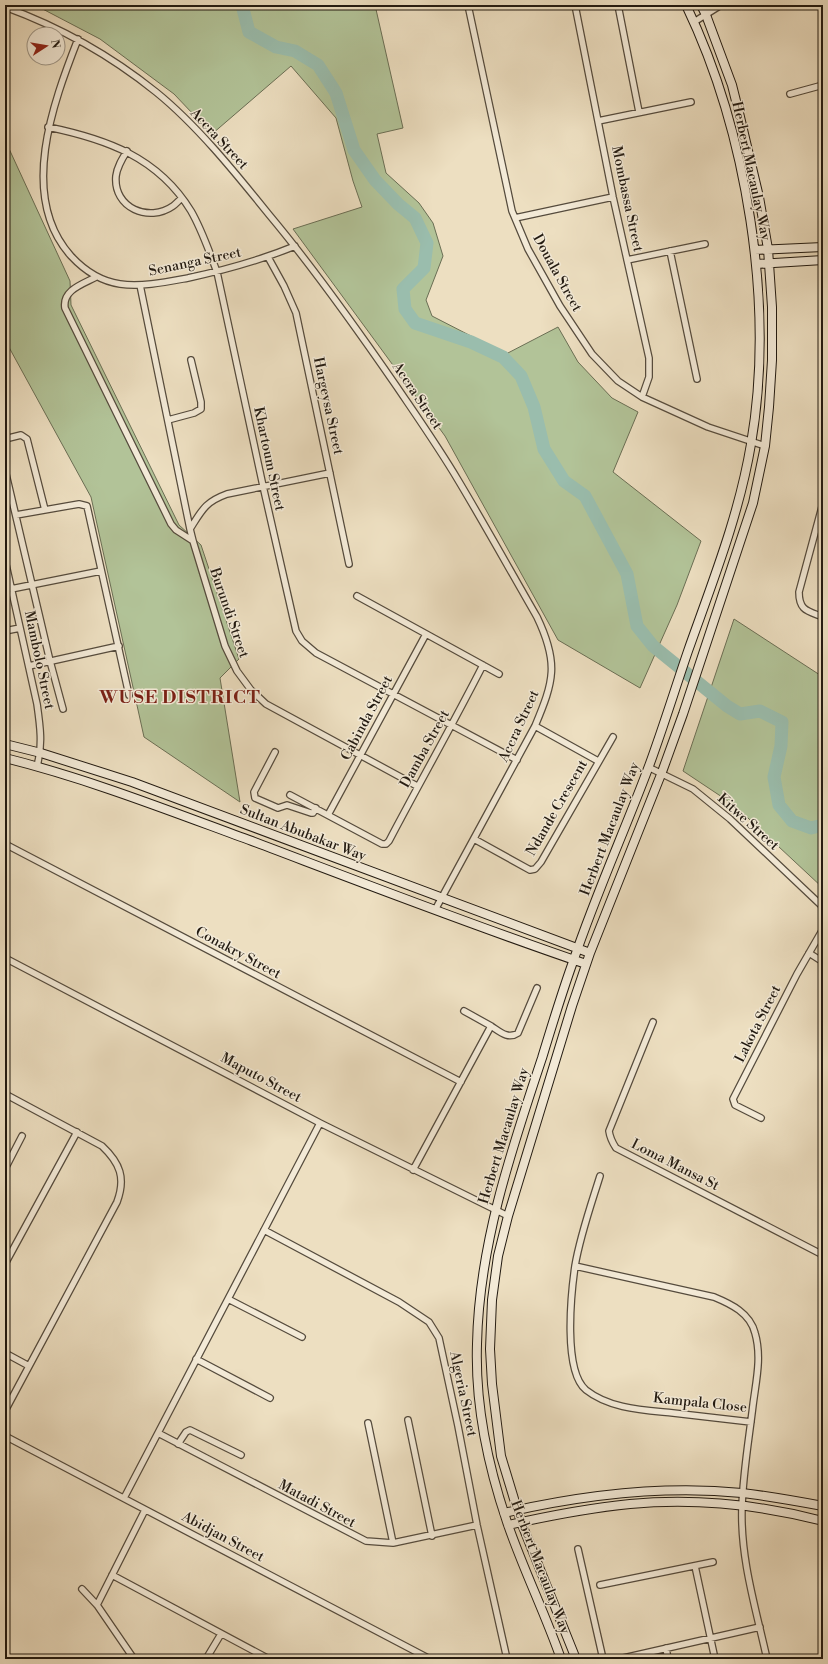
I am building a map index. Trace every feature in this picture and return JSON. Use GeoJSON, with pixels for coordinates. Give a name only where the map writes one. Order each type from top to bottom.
{"type":"FeatureCollection","features":[{"type":"Feature","properties":{"kind":"main road","name":"Herbert Macaulay Way"},"geometry":{"type":"LineString","coordinates":[[561,1659],[550,1627],[508,1525],[490,1461],[482,1420],[476,1349],[479,1299],[495,1211],[524,1112],[574,960],[648,767],[733,523],[744,484],[752,442],[759,362],[759,314],[755,250],[747,200],[728,120],[719,89],[694,22],[686,5]]}},
{"type":"Feature","properties":{"kind":"main road","name":"Herbert Macaulay Way"},"geometry":{"type":"LineString","coordinates":[[576,1659],[521,1522],[501,1456],[493,1397],[490,1349],[492,1300],[498,1256],[508,1216],[586,964],[662,772],[683,714],[753,503],[765,446],[772,360],[770,263],[768,249],[759,197],[732,85],[702,5]]}},
{"type":"Feature","properties":{"kind":"main road"},"geometry":{"type":"LineString","coordinates":[[755,250],[823,247]]}},
{"type":"Feature","properties":{"kind":"main road"},"geometry":{"type":"LineString","coordinates":[[756,264],[823,260]]}},
{"type":"Feature","properties":{"kind":"main road","name":"Sultan Abubakar Way"},"geometry":{"type":"LineString","coordinates":[[5,744],[41,753],[191,804],[441,899],[590,953]]}},
{"type":"Feature","properties":{"kind":"main road","name":"Sultan Abubakar Way"},"geometry":{"type":"LineString","coordinates":[[5,758],[37,766],[156,805],[435,910],[586,964]]}},
{"type":"Feature","properties":{"kind":"main road"},"geometry":{"type":"LineString","coordinates":[[504,1513],[586,1498],[629,1492],[703,1491],[742,1493],[823,1506]]}},
{"type":"Feature","properties":{"kind":"main road"},"geometry":{"type":"LineString","coordinates":[[508,1525],[587,1510],[631,1504],[704,1503],[742,1506],[823,1520]]}},
{"type":"Feature","properties":{"kind":"street","name":"Douala Street"},"geometry":{"type":"LineString","coordinates":[[468,5],[512,211],[528,249],[560,306],[592,354],[618,381],[642,397],[708,427],[765,446]]}},
{"type":"Feature","properties":{"kind":"street","name":"Mombassa Street"},"geometry":{"type":"LineString","coordinates":[[575,5],[626,260],[649,358],[649,376],[642,397]]}},
{"type":"Feature","properties":{"kind":"street"},"geometry":{"type":"LineString","coordinates":[[618,5],[639,112]]}},
{"type":"Feature","properties":{"kind":"street"},"geometry":{"type":"LineString","coordinates":[[694,22],[721,5]]}},
{"type":"Feature","properties":{"kind":"street","name":"Accra Street"},"geometry":{"type":"LineString","coordinates":[[5,7],[53,26],[78,39],[156,92],[182,116],[252,193],[295,246],[367,343],[438,448],[537,617],[545,634],[551,656],[552,677],[548,696],[535,726],[435,910]]}},
{"type":"Feature","properties":{"kind":"street","name":"Senanga Street"},"geometry":{"type":"LineString","coordinates":[[78,39],[61,82],[48,127],[44,165],[44,196],[49,222],[60,244],[77,263],[96,277],[118,284],[140,285],[168,282],[217,272],[268,257],[295,246]]}},
{"type":"Feature","properties":{"kind":"street"},"geometry":{"type":"LineString","coordinates":[[790,94],[823,85]]}},
{"type":"Feature","properties":{"kind":"street"},"geometry":{"type":"LineString","coordinates":[[598,121],[691,102]]}},
{"type":"Feature","properties":{"kind":"street","name":"Khartoum Street"},"geometry":{"type":"LineString","coordinates":[[48,127],[92,138],[126,151],[165,178],[191,211],[206,241],[217,272],[296,630],[302,641],[316,653],[517,760]]}},
{"type":"Feature","properties":{"kind":"street"},"geometry":{"type":"LineString","coordinates":[[126,151],[118,166],[116,178],[117,190],[123,202],[134,210],[146,214],[162,212],[173,206],[182,198]]}},
{"type":"Feature","properties":{"kind":"street"},"geometry":{"type":"LineString","coordinates":[[515,218],[613,197]]}},
{"type":"Feature","properties":{"kind":"street"},"geometry":{"type":"LineString","coordinates":[[626,260],[705,244]]}},
{"type":"Feature","properties":{"kind":"street"},"geometry":{"type":"LineString","coordinates":[[670,251],[697,379]]}},
{"type":"Feature","properties":{"kind":"street","name":"Hargeysa Street"},"geometry":{"type":"LineString","coordinates":[[268,257],[284,286],[296,313],[349,564]]}},
{"type":"Feature","properties":{"kind":"street"},"geometry":{"type":"LineString","coordinates":[[96,277],[68,293],[64,302],[65,308],[172,524],[176,530],[193,541]]}},
{"type":"Feature","properties":{"kind":"street","name":"Burundi Street"},"geometry":{"type":"LineString","coordinates":[[140,285],[193,541],[225,646],[237,671],[251,690],[266,704],[417,786]]}},
{"type":"Feature","properties":{"kind":"street"},"geometry":{"type":"LineString","coordinates":[[168,420],[194,413],[201,409],[201,402],[191,360]]}},
{"type":"Feature","properties":{"kind":"street"},"geometry":{"type":"LineString","coordinates":[[5,439],[22,435],[27,439],[45,510]]}},
{"type":"Feature","properties":{"kind":"street"},"geometry":{"type":"LineString","coordinates":[[5,470],[50,661],[63,709]]}},
{"type":"Feature","properties":{"kind":"street"},"geometry":{"type":"LineString","coordinates":[[190,529],[203,508],[213,499],[227,494],[263,486],[330,473]]}},
{"type":"Feature","properties":{"kind":"street"},"geometry":{"type":"LineString","coordinates":[[823,503],[799,592],[799,602],[805,610],[823,617]]}},
{"type":"Feature","properties":{"kind":"street"},"geometry":{"type":"LineString","coordinates":[[16,515],[79,504],[87,506],[129,695]]}},
{"type":"Feature","properties":{"kind":"street","name":"Mambolo Street"},"geometry":{"type":"LineString","coordinates":[[5,560],[29,666],[40,727],[41,753],[37,766]]}},
{"type":"Feature","properties":{"kind":"street"},"geometry":{"type":"LineString","coordinates":[[11,589],[101,571]]}},
{"type":"Feature","properties":{"kind":"street"},"geometry":{"type":"LineString","coordinates":[[357,596],[499,674]]}},
{"type":"Feature","properties":{"kind":"street"},"geometry":{"type":"LineString","coordinates":[[5,631],[20,628]]}},
{"type":"Feature","properties":{"kind":"street","name":"Cabinda Street"},"geometry":{"type":"LineString","coordinates":[[328,815],[426,634]]}},
{"type":"Feature","properties":{"kind":"street"},"geometry":{"type":"LineString","coordinates":[[29,666],[119,646]]}},
{"type":"Feature","properties":{"kind":"street","name":"Damba Street"},"geometry":{"type":"LineString","coordinates":[[328,815],[382,844],[386,844],[389,841],[417,786],[452,726],[483,665]]}},
{"type":"Feature","properties":{"kind":"street","name":"Ndande Crescent"},"geometry":{"type":"LineString","coordinates":[[535,726],[598,761]]}},
{"type":"Feature","properties":{"kind":"street","name":"Ndande Crescent"},"geometry":{"type":"LineString","coordinates":[[474,839],[530,870],[535,869],[541,862],[613,737]]}},
{"type":"Feature","properties":{"kind":"street"},"geometry":{"type":"LineString","coordinates":[[274,752],[254,792],[255,798],[278,808],[287,805],[311,814],[316,808]]}},
{"type":"Feature","properties":{"kind":"street","name":"Kitwe Street"},"geometry":{"type":"LineString","coordinates":[[648,767],[662,772],[693,789],[730,819],[764,853],[823,907]]}},
{"type":"Feature","properties":{"kind":"street"},"geometry":{"type":"LineString","coordinates":[[290,795],[328,815]]}},
{"type":"Feature","properties":{"kind":"street","name":"Conakry Street"},"geometry":{"type":"LineString","coordinates":[[5,844],[461,1082]]}},
{"type":"Feature","properties":{"kind":"street","name":"Lakota Street"},"geometry":{"type":"LineString","coordinates":[[761,1118],[735,1105],[733,1099],[823,929]]}},
{"type":"Feature","properties":{"kind":"street"},"geometry":{"type":"LineString","coordinates":[[809,953],[823,962]]}},
{"type":"Feature","properties":{"kind":"street","name":"Maputo Street"},"geometry":{"type":"LineString","coordinates":[[5,958],[320,1123],[495,1211],[508,1216]]}},
{"type":"Feature","properties":{"kind":"street"},"geometry":{"type":"LineString","coordinates":[[464,1011],[511,1036],[518,1033],[537,988]]}},
{"type":"Feature","properties":{"kind":"street","name":"Loma Mansa St"},"geometry":{"type":"LineString","coordinates":[[653,1022],[609,1131],[612,1143],[616,1148],[823,1254]]}},
{"type":"Feature","properties":{"kind":"street"},"geometry":{"type":"LineString","coordinates":[[414,1170],[491,1026]]}},
{"type":"Feature","properties":{"kind":"street"},"geometry":{"type":"LineString","coordinates":[[5,1094],[102,1146],[114,1157],[120,1172],[121,1191],[117,1202],[5,1411]]}},
{"type":"Feature","properties":{"kind":"street"},"geometry":{"type":"LineString","coordinates":[[124,1498],[320,1123]]}},
{"type":"Feature","properties":{"kind":"street"},"geometry":{"type":"LineString","coordinates":[[5,1264],[77,1132]]}},
{"type":"Feature","properties":{"kind":"street"},"geometry":{"type":"LineString","coordinates":[[5,1170],[22,1136]]}},
{"type":"Feature","properties":{"kind":"street"},"geometry":{"type":"LineString","coordinates":[[575,1266],[600,1176]]}},
{"type":"Feature","properties":{"kind":"street","name":"Algeria Street"},"geometry":{"type":"LineString","coordinates":[[264,1230],[399,1302],[429,1322],[439,1338],[477,1525],[507,1659]]}},
{"type":"Feature","properties":{"kind":"street","name":"Kampala Close"},"geometry":{"type":"LineString","coordinates":[[575,1266],[714,1297],[730,1304],[746,1315],[755,1332],[759,1353],[758,1374],[751,1422],[625,1407],[605,1400],[582,1386],[573,1367],[570,1344],[575,1266]]}},
{"type":"Feature","properties":{"kind":"street"},"geometry":{"type":"LineString","coordinates":[[228,1299],[302,1337]]}},
{"type":"Feature","properties":{"kind":"street"},"geometry":{"type":"LineString","coordinates":[[5,1353],[29,1366]]}},
{"type":"Feature","properties":{"kind":"street"},"geometry":{"type":"LineString","coordinates":[[196,1360],[270,1398]]}},
{"type":"Feature","properties":{"kind":"street"},"geometry":{"type":"LineString","coordinates":[[408,1420],[432,1536]]}},
{"type":"Feature","properties":{"kind":"street"},"geometry":{"type":"LineString","coordinates":[[751,1422],[742,1493],[743,1544],[767,1659]]}},
{"type":"Feature","properties":{"kind":"street"},"geometry":{"type":"LineString","coordinates":[[368,1423],[393,1543]]}},
{"type":"Feature","properties":{"kind":"street"},"geometry":{"type":"LineString","coordinates":[[178,1444],[186,1432],[190,1430],[241,1455]]}},
{"type":"Feature","properties":{"kind":"street","name":"Matadi Street"},"geometry":{"type":"LineString","coordinates":[[158,1433],[357,1538],[376,1543],[393,1543],[432,1536],[477,1525]]}},
{"type":"Feature","properties":{"kind":"street","name":"Abidjan Street"},"geometry":{"type":"LineString","coordinates":[[5,1436],[430,1659]]}},
{"type":"Feature","properties":{"kind":"street"},"geometry":{"type":"LineString","coordinates":[[97,1605],[145,1510]]}},
{"type":"Feature","properties":{"kind":"street"},"geometry":{"type":"LineString","coordinates":[[578,1549],[603,1659]]}},
{"type":"Feature","properties":{"kind":"street"},"geometry":{"type":"LineString","coordinates":[[600,1585],[713,1562]]}},
{"type":"Feature","properties":{"kind":"street"},"geometry":{"type":"LineString","coordinates":[[695,1566],[715,1659]]}},
{"type":"Feature","properties":{"kind":"street"},"geometry":{"type":"LineString","coordinates":[[112,1575],[269,1659]]}},
{"type":"Feature","properties":{"kind":"street"},"geometry":{"type":"LineString","coordinates":[[82,1589],[97,1605],[134,1659]]}},
{"type":"Feature","properties":{"kind":"street"},"geometry":{"type":"LineString","coordinates":[[618,1659],[760,1627]]}},
{"type":"Feature","properties":{"kind":"street"},"geometry":{"type":"LineString","coordinates":[[206,1659],[221,1634]]}},
{"type":"Feature","properties":{"kind":"street"},"geometry":{"type":"LineString","coordinates":[[666,1648],[668,1659]]}},
{"type":"Feature","properties":{"kind":"green space"},"geometry":{"type":"Polygon","coordinates":[[[35,5],[375,5],[403,128],[377,134],[386,173],[419,203],[433,223],[443,256],[426,300],[432,316],[506,354],[558,327],[578,362],[612,398],[638,412],[613,472],[701,541],[677,605],[640,688],[558,640],[445,436],[293,229],[362,207],[353,181],[336,118],[291,66],[212,134],[174,94],[100,39],[35,5]]]}},
{"type":"Feature","properties":{"kind":"green space"},"geometry":{"type":"Polygon","coordinates":[[[5,140],[70,281],[71,305],[179,525],[201,545],[239,659],[220,678],[240,802],[144,737],[91,497],[5,340],[5,140]]]}},
{"type":"Feature","properties":{"kind":"green space"},"geometry":{"type":"Polygon","coordinates":[[[734,619],[823,677],[823,888],[734,805],[683,771],[734,619]]]}},
{"type":"Feature","properties":{"kind":"waterway"},"geometry":{"type":"LineString","coordinates":[[242,5],[249,32],[276,47],[295,51],[318,65],[336,93],[354,150],[375,180],[398,204],[415,218],[427,243],[424,268],[403,289],[405,309],[415,323],[471,342],[503,357],[521,376],[534,407],[544,449],[564,481],[585,496],[627,574],[637,626],[653,646],[727,706],[740,714],[760,711],[782,722],[781,746],[774,777],[779,805],[792,821],[811,828],[823,825]]}},
{"type":"Feature","properties":{"kind":"district","name":"WUSE DISTRICT"},"geometry":{"type":"Point","coordinates":[180,697]}}]}
